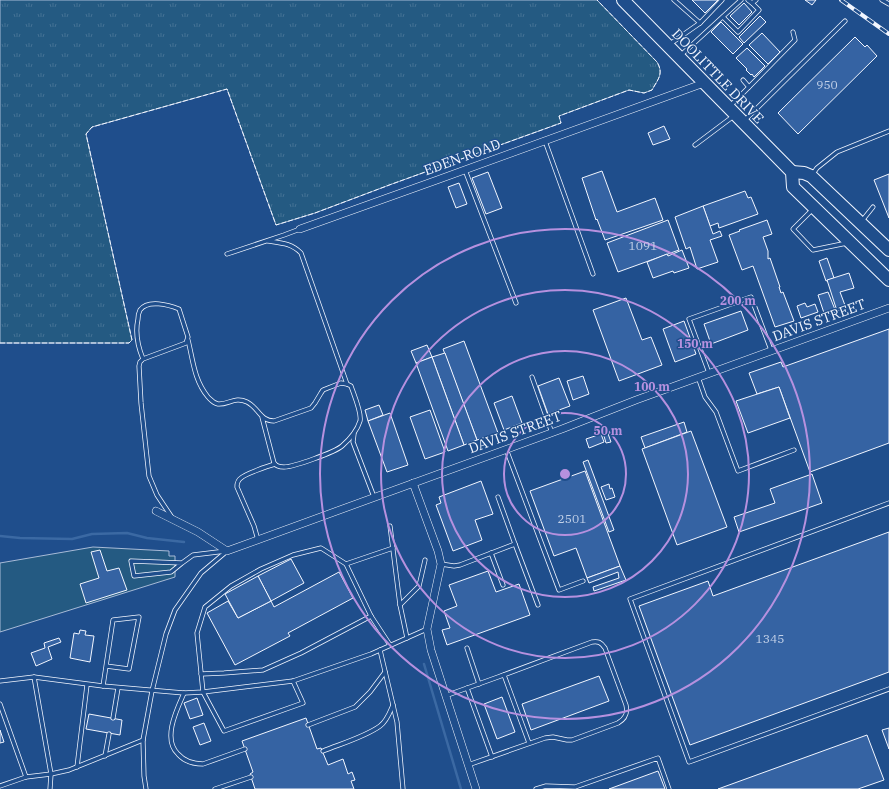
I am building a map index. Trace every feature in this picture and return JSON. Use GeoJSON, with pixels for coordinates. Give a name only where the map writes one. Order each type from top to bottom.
{"type":"FeatureCollection","features":[{"type":"Feature","properties":{"kind":"main road","name":"DOOLITTLE DRIVE"},"geometry":{"type":"LineString","coordinates":[[623,0],[792,172]]}},
{"type":"Feature","properties":{"kind":"main road"},"geometry":{"type":"LineString","coordinates":[[889,250],[811,176],[804,172],[792,172],[793,187],[849,243],[889,280]]}},
{"type":"Feature","properties":{"kind":"street","name":"EDEN ROAD"},"geometry":{"type":"LineString","coordinates":[[300,229],[704,83]]}},
{"type":"Feature","properties":{"kind":"street","name":"DAVIS STREET"},"geometry":{"type":"LineString","coordinates":[[227,551],[552,433],[698,377],[889,308]]}},
{"type":"Feature","properties":{"kind":"street"},"geometry":{"type":"LineString","coordinates":[[414,482],[438,551],[441,564],[427,629],[431,650],[476,789]]}},
{"type":"Feature","properties":{"kind":"street"},"geometry":{"type":"LineString","coordinates":[[156,511],[198,532],[227,551]]}},
{"type":"Feature","properties":{"kind":"lane"},"geometry":{"type":"LineString","coordinates":[[674,0],[700,23]]}},
{"type":"Feature","properties":{"kind":"lane"},"geometry":{"type":"LineString","coordinates":[[667,46],[700,23],[722,0]]}},
{"type":"Feature","properties":{"kind":"lane"},"geometry":{"type":"LineString","coordinates":[[679,57],[740,0]]}},
{"type":"Feature","properties":{"kind":"lane"},"geometry":{"type":"LineString","coordinates":[[722,17],[738,32],[759,10],[748,0]]}},
{"type":"Feature","properties":{"kind":"lane"},"geometry":{"type":"LineString","coordinates":[[752,3],[756,0]]}},
{"type":"Feature","properties":{"kind":"lane"},"geometry":{"type":"LineString","coordinates":[[882,0],[889,4]]}},
{"type":"Feature","properties":{"kind":"lane"},"geometry":{"type":"LineString","coordinates":[[695,144],[736,115],[845,21]]}},
{"type":"Feature","properties":{"kind":"lane"},"geometry":{"type":"LineString","coordinates":[[736,115],[749,86],[795,40],[793,32]]}},
{"type":"Feature","properties":{"kind":"lane"},"geometry":{"type":"LineString","coordinates":[[743,80],[749,86]]}},
{"type":"Feature","properties":{"kind":"lane"},"geometry":{"type":"LineString","coordinates":[[811,176],[817,168],[837,152],[889,131]]}},
{"type":"Feature","properties":{"kind":"lane"},"geometry":{"type":"LineString","coordinates":[[545,141],[593,274]]}},
{"type":"Feature","properties":{"kind":"lane"},"geometry":{"type":"LineString","coordinates":[[465,170],[516,303]]}},
{"type":"Feature","properties":{"kind":"lane"},"geometry":{"type":"LineString","coordinates":[[860,223],[873,207]]}},
{"type":"Feature","properties":{"kind":"lane"},"geometry":{"type":"LineString","coordinates":[[814,208],[794,229],[813,250],[849,243]]}},
{"type":"Feature","properties":{"kind":"lane","name":"EDEN ROAD"},"geometry":{"type":"LineString","coordinates":[[227,254],[300,229]]}},
{"type":"Feature","properties":{"kind":"lane"},"geometry":{"type":"LineString","coordinates":[[268,241],[288,244],[296,248],[301,253],[347,384]]}},
{"type":"Feature","properties":{"kind":"lane"},"geometry":{"type":"LineString","coordinates":[[709,374],[689,319],[751,297],[771,351]]}},
{"type":"Feature","properties":{"kind":"lane"},"geometry":{"type":"LineString","coordinates":[[143,359],[136,337],[136,326],[140,311],[143,307],[160,303],[179,309],[188,337],[193,365],[202,388],[213,403],[220,404],[236,400],[247,402],[255,408],[262,417],[275,464]]}},
{"type":"Feature","properties":{"kind":"lane"},"geometry":{"type":"LineString","coordinates":[[173,519],[156,495],[149,476],[139,366],[143,359],[186,343],[188,340]]}},
{"type":"Feature","properties":{"kind":"lane"},"geometry":{"type":"LineString","coordinates":[[532,377],[552,433]]}},
{"type":"Feature","properties":{"kind":"lane"},"geometry":{"type":"LineString","coordinates":[[698,377],[705,397],[716,412],[738,471],[794,450]]}},
{"type":"Feature","properties":{"kind":"lane"},"geometry":{"type":"LineString","coordinates":[[258,540],[254,526],[237,487],[237,483],[241,478],[275,464],[284,467],[296,465],[340,447],[354,432],[361,416],[351,386],[341,383],[323,390],[311,408],[274,421],[270,421],[262,417]]}},
{"type":"Feature","properties":{"kind":"lane"},"geometry":{"type":"LineString","coordinates":[[354,432],[353,442],[374,497]]}},
{"type":"Feature","properties":{"kind":"lane"},"geometry":{"type":"LineString","coordinates":[[506,449],[559,590],[583,581]]}},
{"type":"Feature","properties":{"kind":"lane"},"geometry":{"type":"LineString","coordinates":[[498,497],[538,605]]}},
{"type":"Feature","properties":{"kind":"lane"},"geometry":{"type":"LineString","coordinates":[[889,503],[630,599],[689,762],[889,689]]}},
{"type":"Feature","properties":{"kind":"lane"},"geometry":{"type":"LineString","coordinates":[[390,526],[400,605],[407,638]]}},
{"type":"Feature","properties":{"kind":"lane"},"geometry":{"type":"LineString","coordinates":[[441,564],[460,565],[515,544]]}},
{"type":"Feature","properties":{"kind":"lane"},"geometry":{"type":"LineString","coordinates":[[293,681],[303,703],[224,731],[203,692],[197,633],[205,607],[231,586],[261,569],[293,554],[321,548],[346,564],[372,616],[390,646]]}},
{"type":"Feature","properties":{"kind":"lane"},"geometry":{"type":"LineString","coordinates":[[346,564],[393,548]]}},
{"type":"Feature","properties":{"kind":"lane"},"geometry":{"type":"LineString","coordinates":[[182,563],[131,561],[134,576],[171,572],[193,555],[227,551]]}},
{"type":"Feature","properties":{"kind":"lane"},"geometry":{"type":"LineString","coordinates":[[146,789],[144,776],[143,740],[152,691],[166,634],[175,610],[201,573],[227,551]]}},
{"type":"Feature","properties":{"kind":"lane"},"geometry":{"type":"LineString","coordinates":[[491,553],[503,585]]}},
{"type":"Feature","properties":{"kind":"lane"},"geometry":{"type":"LineString","coordinates":[[400,605],[419,586],[425,560]]}},
{"type":"Feature","properties":{"kind":"lane"},"geometry":{"type":"LineString","coordinates":[[201,674],[263,670],[372,616]]}},
{"type":"Feature","properties":{"kind":"lane"},"geometry":{"type":"LineString","coordinates":[[103,686],[106,666],[113,620],[139,617],[129,669],[106,666]]}},
{"type":"Feature","properties":{"kind":"lane"},"geometry":{"type":"LineString","coordinates":[[0,681],[34,677],[118,688],[184,693],[203,692],[293,681],[371,654],[427,629]]}},
{"type":"Feature","properties":{"kind":"lane"},"geometry":{"type":"LineString","coordinates":[[445,696],[597,641],[602,644],[604,648],[626,705],[626,715],[623,720],[618,723],[572,740],[553,736],[545,738],[468,765]]}},
{"type":"Feature","properties":{"kind":"lane"},"geometry":{"type":"LineString","coordinates":[[467,648],[479,684]]}},
{"type":"Feature","properties":{"kind":"lane"},"geometry":{"type":"LineString","coordinates":[[380,650],[397,722],[403,789]]}},
{"type":"Feature","properties":{"kind":"lane"},"geometry":{"type":"LineString","coordinates":[[308,725],[355,707],[370,692],[385,672]]}},
{"type":"Feature","properties":{"kind":"lane"},"geometry":{"type":"LineString","coordinates":[[504,675],[527,744]]}},
{"type":"Feature","properties":{"kind":"lane"},"geometry":{"type":"LineString","coordinates":[[34,677],[51,774],[50,789]]}},
{"type":"Feature","properties":{"kind":"lane"},"geometry":{"type":"LineString","coordinates":[[77,767],[87,685]]}},
{"type":"Feature","properties":{"kind":"lane"},"geometry":{"type":"LineString","coordinates":[[112,718],[118,688]]}},
{"type":"Feature","properties":{"kind":"lane"},"geometry":{"type":"LineString","coordinates":[[467,688],[492,757]]}},
{"type":"Feature","properties":{"kind":"lane"},"geometry":{"type":"LineString","coordinates":[[184,693],[173,721],[171,732],[173,748],[180,758],[187,762],[203,764],[245,749]]}},
{"type":"Feature","properties":{"kind":"lane"},"geometry":{"type":"LineString","coordinates":[[0,704],[26,777]]}},
{"type":"Feature","properties":{"kind":"lane"},"geometry":{"type":"LineString","coordinates":[[322,751],[381,726],[387,718],[393,705]]}},
{"type":"Feature","properties":{"kind":"lane"},"geometry":{"type":"LineString","coordinates":[[105,756],[110,734]]}},
{"type":"Feature","properties":{"kind":"lane"},"geometry":{"type":"LineString","coordinates":[[0,786],[26,777],[70,770],[143,740]]}},
{"type":"Feature","properties":{"kind":"lane"},"geometry":{"type":"LineString","coordinates":[[539,789],[546,786],[575,787],[658,758],[669,789]]}},
{"type":"Feature","properties":{"kind":"lane"},"geometry":{"type":"LineString","coordinates":[[215,789],[251,777]]}},
{"type":"Feature","properties":{"kind":"green space"},"geometry":{"type":"Polygon","coordinates":[[[0,0],[597,0],[657,62],[660,73],[652,90],[644,93],[629,90],[559,116],[561,123],[315,213],[276,225],[227,89],[92,127],[86,134],[132,340],[129,343],[0,343],[0,0]]]}},
{"type":"Feature","properties":{"kind":"green space"},"geometry":{"type":"Polygon","coordinates":[[[93,547],[169,551],[169,556],[175,556],[175,577],[0,632],[0,563],[93,547]]]}},
{"type":"Feature","properties":{"kind":"building"},"geometry":{"type":"Polygon","coordinates":[[[692,0],[718,0],[705,13],[692,0]]]}},
{"type":"Feature","properties":{"kind":"building"},"geometry":{"type":"Polygon","coordinates":[[[805,0],[816,0],[812,5],[805,0]]]}},
{"type":"Feature","properties":{"kind":"building"},"geometry":{"type":"Polygon","coordinates":[[[744,3],[752,12],[739,25],[730,16],[744,3]]]}},
{"type":"Feature","properties":{"kind":"building"},"geometry":{"type":"Polygon","coordinates":[[[760,16],[766,22],[744,43],[739,37],[760,16]]]}},
{"type":"Feature","properties":{"kind":"building"},"geometry":{"type":"Polygon","coordinates":[[[721,22],[743,44],[733,54],[711,32],[721,22]]]}},
{"type":"Feature","properties":{"kind":"building"},"geometry":{"type":"Polygon","coordinates":[[[762,33],[780,52],[768,64],[749,45],[762,33]]]}},
{"type":"Feature","properties":{"kind":"building"},"geometry":{"type":"Polygon","coordinates":[[[855,37],[865,47],[867,45],[877,56],[798,134],[778,113],[855,37]]]}},
{"type":"Feature","properties":{"kind":"building"},"geometry":{"type":"Polygon","coordinates":[[[747,48],[765,66],[754,77],[736,58],[747,48]]]}},
{"type":"Feature","properties":{"kind":"building"},"geometry":{"type":"Polygon","coordinates":[[[664,126],[670,139],[653,145],[648,133],[664,126]]]}},
{"type":"Feature","properties":{"kind":"building"},"geometry":{"type":"Polygon","coordinates":[[[602,171],[617,212],[655,198],[663,220],[605,240],[597,219],[596,220],[582,178],[602,171]]]}},
{"type":"Feature","properties":{"kind":"building"},"geometry":{"type":"Polygon","coordinates":[[[488,172],[502,208],[486,214],[472,178],[488,172]]]}},
{"type":"Feature","properties":{"kind":"building"},"geometry":{"type":"Polygon","coordinates":[[[889,174],[889,218],[874,180],[889,174]]]}},
{"type":"Feature","properties":{"kind":"building"},"geometry":{"type":"Polygon","coordinates":[[[459,183],[467,204],[456,208],[448,187],[459,183]]]}},
{"type":"Feature","properties":{"kind":"building"},"geometry":{"type":"Polygon","coordinates":[[[745,191],[748,198],[751,197],[758,214],[719,228],[718,223],[710,226],[703,206],[745,191]]]}},
{"type":"Feature","properties":{"kind":"building"},"geometry":{"type":"Polygon","coordinates":[[[703,206],[713,234],[720,231],[722,236],[710,240],[718,262],[697,269],[690,247],[686,249],[675,217],[703,206]]]}},
{"type":"Feature","properties":{"kind":"building"},"geometry":{"type":"Polygon","coordinates":[[[668,220],[679,250],[618,272],[607,243],[668,220]]]}},
{"type":"Feature","properties":{"kind":"building"},"geometry":{"type":"Polygon","coordinates":[[[767,220],[772,234],[763,237],[768,251],[768,259],[770,258],[781,293],[783,292],[794,321],[775,327],[753,266],[742,270],[729,235],[767,220]]]}},
{"type":"Feature","properties":{"kind":"building"},"geometry":{"type":"Polygon","coordinates":[[[682,250],[689,268],[674,273],[673,271],[653,278],[647,262],[682,250]]]}},
{"type":"Feature","properties":{"kind":"building"},"geometry":{"type":"Polygon","coordinates":[[[827,258],[834,278],[826,281],[819,261],[827,258]]]}},
{"type":"Feature","properties":{"kind":"building"},"geometry":{"type":"Polygon","coordinates":[[[849,273],[854,288],[840,292],[846,308],[837,311],[827,280],[849,273]]]}},
{"type":"Feature","properties":{"kind":"building"},"geometry":{"type":"Polygon","coordinates":[[[828,292],[836,312],[825,316],[818,295],[828,292]]]}},
{"type":"Feature","properties":{"kind":"building"},"geometry":{"type":"Polygon","coordinates":[[[626,298],[642,340],[651,337],[662,365],[619,381],[593,310],[626,298]]]}},
{"type":"Feature","properties":{"kind":"building"},"geometry":{"type":"Polygon","coordinates":[[[805,303],[807,307],[815,304],[818,312],[801,318],[797,306],[805,303]]]}},
{"type":"Feature","properties":{"kind":"building"},"geometry":{"type":"Polygon","coordinates":[[[741,311],[748,330],[711,344],[704,324],[741,311]]]}},
{"type":"Feature","properties":{"kind":"building"},"geometry":{"type":"Polygon","coordinates":[[[684,321],[696,354],[675,362],[663,329],[684,321]]]}},
{"type":"Feature","properties":{"kind":"building"},"geometry":{"type":"Polygon","coordinates":[[[889,329],[889,443],[810,472],[779,387],[757,394],[749,373],[781,362],[783,367],[889,329]]]}},
{"type":"Feature","properties":{"kind":"building"},"geometry":{"type":"Polygon","coordinates":[[[464,341],[498,433],[477,440],[443,349],[464,341]]]}},
{"type":"Feature","properties":{"kind":"building"},"geometry":{"type":"Polygon","coordinates":[[[427,345],[432,357],[416,363],[411,351],[427,345]]]}},
{"type":"Feature","properties":{"kind":"building"},"geometry":{"type":"Polygon","coordinates":[[[445,353],[477,440],[464,445],[432,357],[445,353]]]}},
{"type":"Feature","properties":{"kind":"building"},"geometry":{"type":"Polygon","coordinates":[[[432,357],[464,445],[448,451],[416,363],[432,357]]]}},
{"type":"Feature","properties":{"kind":"building"},"geometry":{"type":"Polygon","coordinates":[[[583,376],[589,394],[573,400],[567,381],[583,376]]]}},
{"type":"Feature","properties":{"kind":"building"},"geometry":{"type":"Polygon","coordinates":[[[559,378],[570,406],[548,414],[538,386],[559,378]]]}},
{"type":"Feature","properties":{"kind":"building"},"geometry":{"type":"Polygon","coordinates":[[[779,387],[790,418],[748,433],[736,401],[779,387]]]}},
{"type":"Feature","properties":{"kind":"building"},"geometry":{"type":"Polygon","coordinates":[[[512,396],[522,423],[504,430],[494,403],[512,396]]]}},
{"type":"Feature","properties":{"kind":"building"},"geometry":{"type":"Polygon","coordinates":[[[379,405],[383,415],[368,421],[365,410],[379,405]]]}},
{"type":"Feature","properties":{"kind":"building"},"geometry":{"type":"Polygon","coordinates":[[[430,410],[445,452],[425,459],[410,417],[430,410]]]}},
{"type":"Feature","properties":{"kind":"building"},"geometry":{"type":"Polygon","coordinates":[[[390,413],[408,465],[387,472],[368,421],[390,413]]]}},
{"type":"Feature","properties":{"kind":"building"},"geometry":{"type":"Polygon","coordinates":[[[684,422],[687,432],[645,448],[641,437],[684,422]]]}},
{"type":"Feature","properties":{"kind":"building"},"geometry":{"type":"Polygon","coordinates":[[[606,428],[611,442],[606,443],[602,429],[606,428]]]}},
{"type":"Feature","properties":{"kind":"building"},"geometry":{"type":"Polygon","coordinates":[[[691,431],[727,527],[677,545],[642,449],[691,431]]]}},
{"type":"Feature","properties":{"kind":"building"},"geometry":{"type":"Polygon","coordinates":[[[601,434],[604,442],[589,448],[586,439],[601,434]]]}},
{"type":"Feature","properties":{"kind":"building"},"geometry":{"type":"Polygon","coordinates":[[[588,460],[614,530],[609,532],[583,462],[588,460]]]}},
{"type":"Feature","properties":{"kind":"building"},"geometry":{"type":"Polygon","coordinates":[[[585,471],[620,566],[587,578],[576,548],[554,556],[530,491],[585,471]]]}},
{"type":"Feature","properties":{"kind":"building"},"geometry":{"type":"Polygon","coordinates":[[[812,474],[822,503],[739,532],[734,517],[775,503],[770,489],[812,474]]]}},
{"type":"Feature","properties":{"kind":"building"},"geometry":{"type":"Polygon","coordinates":[[[481,481],[493,514],[475,520],[482,540],[453,551],[436,505],[441,503],[439,497],[481,481]]]}},
{"type":"Feature","properties":{"kind":"building"},"geometry":{"type":"Polygon","coordinates":[[[609,484],[615,497],[606,500],[601,487],[609,484]]]}},
{"type":"Feature","properties":{"kind":"building"},"geometry":{"type":"Polygon","coordinates":[[[889,532],[889,672],[690,745],[639,606],[708,581],[713,596],[889,532]]]}},
{"type":"Feature","properties":{"kind":"building"},"geometry":{"type":"Polygon","coordinates":[[[100,550],[107,571],[119,568],[127,590],[86,603],[80,584],[99,578],[91,552],[100,550]]]}},
{"type":"Feature","properties":{"kind":"building"},"geometry":{"type":"Polygon","coordinates":[[[291,559],[304,583],[271,601],[258,576],[291,559]]]}},
{"type":"Feature","properties":{"kind":"building"},"geometry":{"type":"Polygon","coordinates":[[[620,566],[626,580],[594,591],[593,587],[619,578],[618,572],[589,583],[587,578],[620,566]]]}},
{"type":"Feature","properties":{"kind":"building"},"geometry":{"type":"Polygon","coordinates":[[[488,571],[496,592],[519,584],[530,615],[447,645],[442,630],[450,628],[444,611],[457,606],[449,585],[488,571]]]}},
{"type":"Feature","properties":{"kind":"building"},"geometry":{"type":"Polygon","coordinates":[[[339,572],[353,598],[288,633],[290,636],[235,665],[207,613],[228,601],[238,618],[271,601],[274,607],[339,572]]]}},
{"type":"Feature","properties":{"kind":"building"},"geometry":{"type":"Polygon","coordinates":[[[258,576],[271,601],[238,618],[225,594],[258,576]]]}},
{"type":"Feature","properties":{"kind":"building"},"geometry":{"type":"Polygon","coordinates":[[[80,630],[86,631],[85,635],[94,636],[90,662],[70,658],[74,633],[79,634],[80,630]]]}},
{"type":"Feature","properties":{"kind":"building"},"geometry":{"type":"Polygon","coordinates":[[[59,638],[61,642],[48,647],[52,659],[36,666],[31,653],[45,648],[44,643],[59,638]]]}},
{"type":"Feature","properties":{"kind":"building"},"geometry":{"type":"Polygon","coordinates":[[[599,676],[609,701],[531,730],[522,704],[599,676]]]}},
{"type":"Feature","properties":{"kind":"building"},"geometry":{"type":"Polygon","coordinates":[[[502,697],[515,732],[497,739],[484,704],[502,697]]]}},
{"type":"Feature","properties":{"kind":"building"},"geometry":{"type":"Polygon","coordinates":[[[197,698],[203,715],[190,719],[184,703],[197,698]]]}},
{"type":"Feature","properties":{"kind":"building"},"geometry":{"type":"Polygon","coordinates":[[[89,714],[122,720],[120,735],[86,729],[89,714]]]}},
{"type":"Feature","properties":{"kind":"building"},"geometry":{"type":"Polygon","coordinates":[[[306,718],[317,749],[321,748],[328,765],[343,759],[348,774],[352,772],[355,780],[351,781],[354,789],[255,789],[250,774],[253,772],[242,741],[306,718]]]}},
{"type":"Feature","properties":{"kind":"building"},"geometry":{"type":"Polygon","coordinates":[[[204,723],[211,741],[200,745],[193,727],[204,723]]]}},
{"type":"Feature","properties":{"kind":"building"},"geometry":{"type":"Polygon","coordinates":[[[889,728],[889,749],[882,730],[889,728]]]}},
{"type":"Feature","properties":{"kind":"building"},"geometry":{"type":"Polygon","coordinates":[[[0,730],[4,742],[0,743],[0,730]]]}},
{"type":"Feature","properties":{"kind":"building"},"geometry":{"type":"Polygon","coordinates":[[[867,735],[884,780],[858,789],[718,789],[867,735]]]}},
{"type":"Feature","properties":{"kind":"building"},"geometry":{"type":"Polygon","coordinates":[[[658,771],[665,789],[609,789],[658,771]]]}},
{"type":"Feature","properties":{"kind":"waterway"},"geometry":{"type":"LineString","coordinates":[[0,536],[72,539],[92,534],[127,533],[147,538],[184,542]]}},
{"type":"Feature","properties":{"kind":"waterway"},"geometry":{"type":"LineString","coordinates":[[424,664],[461,789]]}},
{"type":"Feature","properties":{"kind":"railway"},"geometry":{"type":"LineString","coordinates":[[841,0],[889,34]]}},
{"type":"Feature","properties":{"kind":"fence"},"geometry":{"type":"LineString","coordinates":[[0,343],[129,343],[132,340],[86,134],[92,127],[227,89],[276,225],[315,213],[561,123],[559,116],[629,90],[644,93],[652,90],[660,73],[657,62],[597,0]]}}]}
